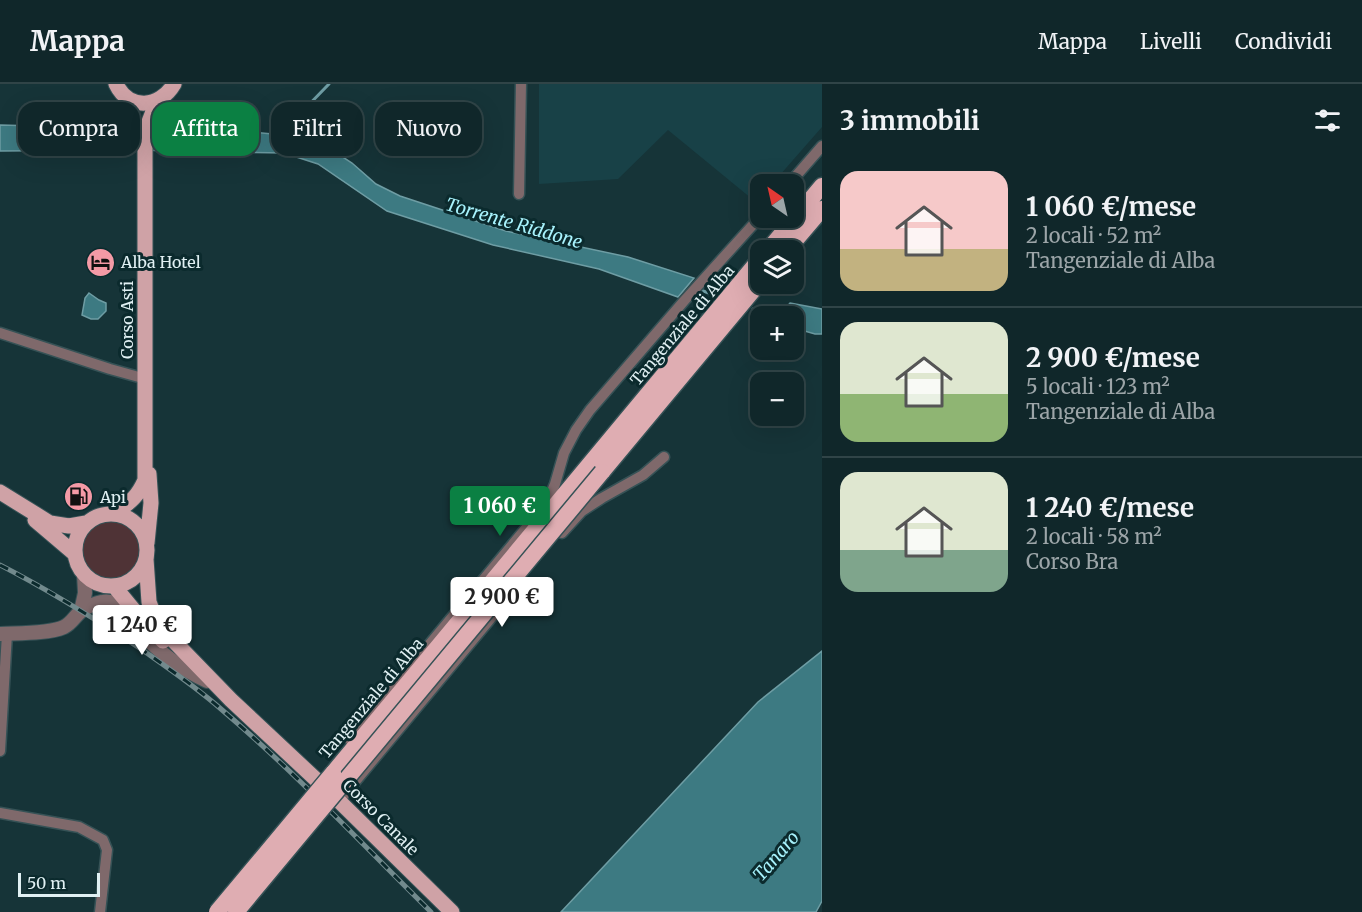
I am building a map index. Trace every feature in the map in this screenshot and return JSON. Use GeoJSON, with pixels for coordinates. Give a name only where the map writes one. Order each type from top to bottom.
{"type":"FeatureCollection","features":[{"type":"Feature","properties":{"kind":"highway"},"geometry":{"type":"LineString","coordinates":[[776,240],[822,186]]}},
{"type":"Feature","properties":{"kind":"highway"},"geometry":{"type":"LineString","coordinates":[[796,240],[822,209]]}},
{"type":"Feature","properties":{"kind":"highway"},"geometry":{"type":"LineString","coordinates":[[799,240],[822,219]]}},
{"type":"Feature","properties":{"kind":"highway","name":"Tangenziale di Alba"},"geometry":{"type":"LineString","coordinates":[[236,912],[597,467],[750,272]]}},
{"type":"Feature","properties":{"kind":"highway","name":"Tangenziale di Alba"},"geometry":{"type":"LineString","coordinates":[[217,912],[597,467],[750,293]]}},
{"type":"Feature","properties":{"kind":"main road"},"geometry":{"type":"LineString","coordinates":[[113,85],[128,99],[145,103],[160,99],[174,84]]}},
{"type":"Feature","properties":{"kind":"main road"},"geometry":{"type":"LineString","coordinates":[[128,99],[145,128]]}},
{"type":"Feature","properties":{"kind":"main road"},"geometry":{"type":"LineString","coordinates":[[145,128],[160,99]]}},
{"type":"Feature","properties":{"kind":"main road","name":"Corso Asti"},"geometry":{"type":"LineString","coordinates":[[114,513],[139,493],[145,480],[145,128]]}},
{"type":"Feature","properties":{"kind":"main road","name":"Corso Asti"},"geometry":{"type":"LineString","coordinates":[[146,435],[151,503],[147,543]]}},
{"type":"Feature","properties":{"kind":"main road"},"geometry":{"type":"LineString","coordinates":[[3,493],[50,523],[69,526],[86,523],[100,515],[114,513],[126,516],[136,523],[147,543],[146,559],[138,575],[123,584],[114,586],[97,584],[84,574],[78,565],[75,545],[86,523]]}},
{"type":"Feature","properties":{"kind":"main road"},"geometry":{"type":"LineString","coordinates":[[3,493],[75,554]]}},
{"type":"Feature","properties":{"kind":"main road","name":"Corso Canale"},"geometry":{"type":"LineString","coordinates":[[146,559],[148,595],[154,615],[164,631],[231,700],[339,801],[452,912]]}},
{"type":"Feature","properties":{"kind":"main road","name":"Corso Canale"},"geometry":{"type":"LineString","coordinates":[[114,586],[159,637],[231,700]]}},
{"type":"Feature","properties":{"kind":"street"},"geometry":{"type":"LineString","coordinates":[[519,194],[521,84]]}},
{"type":"Feature","properties":{"kind":"street"},"geometry":{"type":"LineString","coordinates":[[798,174],[822,146]]}},
{"type":"Feature","properties":{"kind":"street"},"geometry":{"type":"LineString","coordinates":[[317,780],[546,503],[555,484],[564,453],[590,410],[750,228]]}},
{"type":"Feature","properties":{"kind":"street"},"geometry":{"type":"LineString","coordinates":[[0,333],[146,379]]}},
{"type":"Feature","properties":{"kind":"street"},"geometry":{"type":"LineString","coordinates":[[339,801],[568,525],[582,511],[643,475],[664,457]]}},
{"type":"Feature","properties":{"kind":"street"},"geometry":{"type":"LineString","coordinates":[[81,611],[84,574]]}},
{"type":"Feature","properties":{"kind":"street"},"geometry":{"type":"LineString","coordinates":[[0,751],[3,634],[38,632],[63,627],[71,623],[81,611],[102,602],[109,602],[116,604],[165,656],[181,668],[207,681]]}},
{"type":"Feature","properties":{"kind":"street"},"geometry":{"type":"LineString","coordinates":[[0,813],[79,827],[103,840],[107,850],[100,912]]}},
{"type":"Feature","properties":{"kind":"shaded area"},"geometry":{"type":"Polygon","coordinates":[[[539,84],[822,84],[822,127],[781,174],[750,174],[750,197],[668,130],[618,179],[539,184],[539,84]]]}},
{"type":"Feature","properties":{"kind":"shaded area"},"geometry":{"type":"Polygon","coordinates":[[[111,520],[128,525],[136,533],[141,550],[136,567],[128,575],[111,580],[94,575],[86,567],[81,550],[86,533],[94,525],[111,520]]]}},
{"type":"Feature","properties":{"kind":"water"},"geometry":{"type":"Polygon","coordinates":[[[0,125],[18,125],[18,151],[0,151],[0,125]]]}},
{"type":"Feature","properties":{"kind":"water"},"geometry":{"type":"Polygon","coordinates":[[[140,128],[152,129],[152,150],[140,150],[140,128]]]}},
{"type":"Feature","properties":{"kind":"water"},"geometry":{"type":"Polygon","coordinates":[[[259,133],[271,134],[271,153],[259,153],[259,133]]]}},
{"type":"Feature","properties":{"kind":"water"},"geometry":{"type":"Polygon","coordinates":[[[293,156],[341,156],[376,184],[400,196],[506,231],[628,257],[694,278],[678,297],[599,269],[493,245],[387,211],[318,164],[293,156]]]}},
{"type":"Feature","properties":{"kind":"water"},"geometry":{"type":"Polygon","coordinates":[[[89,293],[106,303],[106,311],[98,319],[82,315],[85,298],[89,293]]]}},
{"type":"Feature","properties":{"kind":"water"},"geometry":{"type":"Polygon","coordinates":[[[790,303],[822,309],[822,334],[804,331],[804,306],[787,306],[790,303]]]}},
{"type":"Feature","properties":{"kind":"water","name":"Tanaro"},"geometry":{"type":"Polygon","coordinates":[[[822,651],[822,901],[816,912],[561,912],[758,702],[822,651]]]}},
{"type":"Feature","properties":{"kind":"waterway"},"geometry":{"type":"LineString","coordinates":[[312,102],[329,84]]}},
{"type":"Feature","properties":{"kind":"waterway","name":"Torrente Riddone"},"geometry":{"type":"LineString","coordinates":[[700,290],[709,293]]}},
{"type":"Feature","properties":{"kind":"railway"},"geometry":{"type":"LineString","coordinates":[[0,565],[54,595],[141,649],[202,693],[302,783],[431,912]]}},
{"type":"Feature","properties":{"kind":"place","name":"Alba Hotel"},"geometry":{"type":"Point","coordinates":[100,262]}},
{"type":"Feature","properties":{"kind":"place","name":"Api"},"geometry":{"type":"Point","coordinates":[79,497]}}]}
